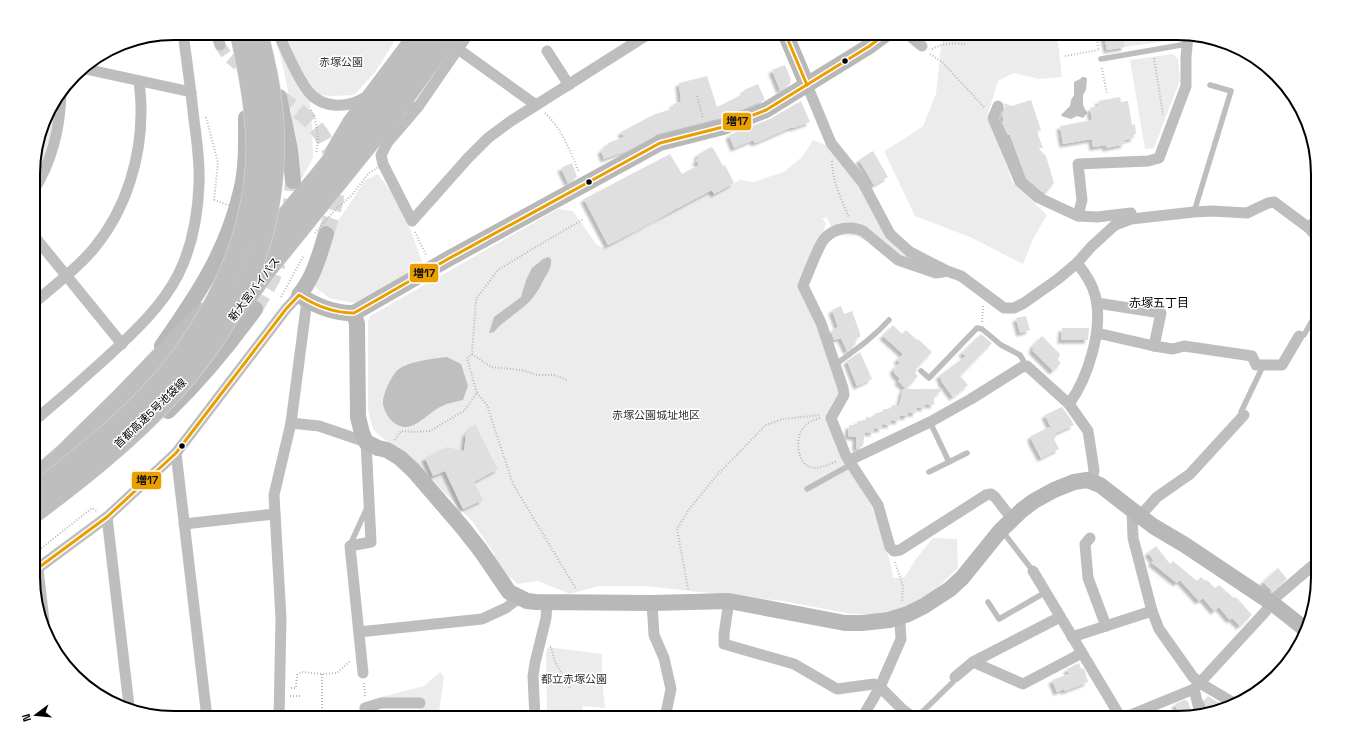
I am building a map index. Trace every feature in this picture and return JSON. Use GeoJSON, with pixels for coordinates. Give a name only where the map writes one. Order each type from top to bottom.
{"type":"FeatureCollection","features":[{"type":"Feature","properties":{"kind":"highway","name":"首都高速5号池袋線"},"geometry":{"type":"LineString","coordinates":[[40,489],[78,459],[133,410],[171,369],[204,322],[224,284],[244,231],[252,196],[255,169],[255,114],[251,84],[242,40]]}},
{"type":"Feature","properties":{"kind":"highway","name":"首都高速5号池袋線"},"geometry":{"type":"LineString","coordinates":[[40,508],[110,452],[184,381],[219,334],[251,273],[263,237],[274,175],[272,104],[269,81],[260,40]]}},
{"type":"Feature","properties":{"kind":"highway","name":"新大宮バイパス"},"geometry":{"type":"LineString","coordinates":[[40,475],[64,454],[121,398],[190,327],[305,181],[378,103],[425,40]]}},
{"type":"Feature","properties":{"kind":"highway","name":"新大宮バイパス"},"geometry":{"type":"LineString","coordinates":[[40,518],[90,479],[149,428],[178,395],[268,269],[393,113],[455,41]]}},
{"type":"Feature","properties":{"kind":"street"},"geometry":{"type":"LineString","coordinates":[[40,416],[138,329],[178,276],[189,247],[196,216],[199,184],[198,152],[184,40]]}},
{"type":"Feature","properties":{"kind":"street"},"geometry":{"type":"LineString","coordinates":[[219,40],[220,44]]}},
{"type":"Feature","properties":{"kind":"street"},"geometry":{"type":"LineString","coordinates":[[121,398],[157,353],[201,288],[227,237],[241,190],[244,168],[246,115],[233,40]]}},
{"type":"Feature","properties":{"kind":"street"},"geometry":{"type":"LineString","coordinates":[[265,40],[284,118],[290,150],[305,181],[409,40]]}},
{"type":"Feature","properties":{"kind":"street"},"geometry":{"type":"LineString","coordinates":[[282,40],[306,89],[316,99],[331,105],[344,106],[357,102],[367,96]]}},
{"type":"Feature","properties":{"kind":"street"},"geometry":{"type":"LineString","coordinates":[[536,105],[455,41],[418,106],[388,142],[381,155],[383,164],[412,221],[468,158],[488,138],[511,121],[638,40]]}},
{"type":"Feature","properties":{"kind":"street"},"geometry":{"type":"LineString","coordinates":[[788,40],[831,144],[862,183],[890,234],[910,252],[947,271],[961,276],[1004,308],[1014,308],[1024,303],[1058,279],[1077,263],[1091,247],[1115,225],[1131,219],[1157,215],[1212,211],[1247,213],[1268,203],[1274,202],[1309,228]]}},
{"type":"Feature","properties":{"kind":"street"},"geometry":{"type":"LineString","coordinates":[[303,298],[341,312],[354,314],[448,259],[660,144],[723,126],[761,113],[878,40]]}},
{"type":"Feature","properties":{"kind":"street"},"geometry":{"type":"LineString","coordinates":[[915,40],[922,46]]}},
{"type":"Feature","properties":{"kind":"street"},"geometry":{"type":"LineString","coordinates":[[1078,216],[1082,200],[1078,164],[1148,161],[1159,158],[1186,86],[1187,41]]}},
{"type":"Feature","properties":{"kind":"street"},"geometry":{"type":"LineString","coordinates":[[546,51],[569,85]]}},
{"type":"Feature","properties":{"kind":"street"},"geometry":{"type":"LineString","coordinates":[[90,70],[191,92]]}},
{"type":"Feature","properties":{"kind":"street"},"geometry":{"type":"LineString","coordinates":[[40,298],[66,276],[95,247],[112,221],[124,196],[134,168],[140,139],[141,109],[139,81]]}},
{"type":"Feature","properties":{"kind":"street"},"geometry":{"type":"LineString","coordinates":[[40,178],[56,137],[61,113],[61,103]]}},
{"type":"Feature","properties":{"kind":"street"},"geometry":{"type":"LineString","coordinates":[[393,113],[418,106]]}},
{"type":"Feature","properties":{"kind":"street"},"geometry":{"type":"LineString","coordinates":[[993,108],[993,118],[1020,182],[1037,197],[1078,216],[1097,217],[1140,212],[1157,215]]}},
{"type":"Feature","properties":{"kind":"street"},"geometry":{"type":"LineString","coordinates":[[947,271],[936,273],[898,260],[858,228],[844,228],[834,231],[824,238],[803,286],[821,324],[843,388],[844,395],[832,416],[850,460],[878,506],[890,548],[894,551],[900,550],[991,494],[1012,519]]}},
{"type":"Feature","properties":{"kind":"street"},"geometry":{"type":"LineString","coordinates":[[279,711],[281,618],[274,495],[291,423],[303,298],[306,286],[314,273],[319,237]]}},
{"type":"Feature","properties":{"kind":"street"},"geometry":{"type":"LineString","coordinates":[[40,244],[122,344]]}},
{"type":"Feature","properties":{"kind":"street"},"geometry":{"type":"LineString","coordinates":[[1069,404],[1079,388],[1093,352],[1096,332],[1097,303],[1095,295],[1087,276],[1077,263]]}},
{"type":"Feature","properties":{"kind":"street"},"geometry":{"type":"LineString","coordinates":[[40,567],[107,517],[176,453],[286,309],[303,298]]}},
{"type":"Feature","properties":{"kind":"street"},"geometry":{"type":"LineString","coordinates":[[1097,303],[1160,313],[1154,346]]}},
{"type":"Feature","properties":{"kind":"street"},"geometry":{"type":"LineString","coordinates":[[149,428],[192,386],[228,344],[255,308]]}},
{"type":"Feature","properties":{"kind":"street"},"geometry":{"type":"LineString","coordinates":[[354,314],[356,324],[358,417],[366,442],[371,542],[350,546],[363,673]]}},
{"type":"Feature","properties":{"kind":"street"},"geometry":{"type":"LineString","coordinates":[[1096,332],[1173,349],[1184,346],[1252,356],[1256,365],[1263,366],[1282,365],[1299,336]]}},
{"type":"Feature","properties":{"kind":"street"},"geometry":{"type":"LineString","coordinates":[[850,460],[930,422],[1024,366],[1030,367],[1069,404],[1088,431],[1094,470],[1092,481]]}},
{"type":"Feature","properties":{"kind":"street"},"geometry":{"type":"LineString","coordinates":[[1200,709],[1197,686],[1193,676],[1159,628],[1152,611],[1133,538],[1136,513],[1190,474],[1244,415]]}},
{"type":"Feature","properties":{"kind":"street"},"geometry":{"type":"LineString","coordinates":[[291,423],[319,426],[366,442],[378,448],[388,450],[400,458],[413,470],[464,528],[481,550],[509,592],[527,601],[652,603],[729,601],[845,623],[889,620],[924,606],[950,589],[962,578],[1000,531],[1034,501],[1054,490],[1074,482],[1087,480],[1100,485],[1153,526],[1185,545],[1272,604],[1302,626]]}},
{"type":"Feature","properties":{"kind":"street"},"geometry":{"type":"LineString","coordinates":[[176,453],[205,711]]}},
{"type":"Feature","properties":{"kind":"street"},"geometry":{"type":"LineString","coordinates":[[184,524],[275,514]]}},
{"type":"Feature","properties":{"kind":"street"},"geometry":{"type":"LineString","coordinates":[[107,517],[129,703]]}},
{"type":"Feature","properties":{"kind":"street"},"geometry":{"type":"LineString","coordinates":[[1090,538],[1085,544],[1088,578],[1106,626]]}},
{"type":"Feature","properties":{"kind":"street"},"geometry":{"type":"LineString","coordinates":[[1138,711],[1197,686],[1272,604],[1276,597],[1311,567]]}},
{"type":"Feature","properties":{"kind":"street"},"geometry":{"type":"LineString","coordinates":[[1033,571],[1118,711]]}},
{"type":"Feature","properties":{"kind":"street"},"geometry":{"type":"LineString","coordinates":[[359,632],[482,619],[506,608],[519,598]]}},
{"type":"Feature","properties":{"kind":"street"},"geometry":{"type":"LineString","coordinates":[[729,601],[724,644],[794,664],[837,689],[874,684],[880,687],[905,711]]}},
{"type":"Feature","properties":{"kind":"street"},"geometry":{"type":"LineString","coordinates":[[535,711],[533,676],[538,646],[546,618],[547,602]]}},
{"type":"Feature","properties":{"kind":"street"},"geometry":{"type":"LineString","coordinates":[[652,603],[654,635],[664,658],[671,689],[667,711]]}},
{"type":"Feature","properties":{"kind":"street"},"geometry":{"type":"LineString","coordinates":[[1072,637],[1152,611]]}},
{"type":"Feature","properties":{"kind":"street"},"geometry":{"type":"LineString","coordinates":[[866,711],[880,687],[901,639],[898,617]]}},
{"type":"Feature","properties":{"kind":"street"},"geometry":{"type":"LineString","coordinates":[[954,680],[973,662],[1060,617]]}},
{"type":"Feature","properties":{"kind":"street"},"geometry":{"type":"LineString","coordinates":[[973,662],[1023,684],[1082,653]]}},
{"type":"Feature","properties":{"kind":"street"},"geometry":{"type":"LineString","coordinates":[[1197,686],[1229,701]]}},
{"type":"Feature","properties":{"kind":"street"},"geometry":{"type":"LineString","coordinates":[[368,711],[381,702],[420,703]]}},
{"type":"Feature","properties":{"kind":"lane"},"geometry":{"type":"LineString","coordinates":[[1101,59],[1152,50],[1185,40]]}},
{"type":"Feature","properties":{"kind":"lane"},"geometry":{"type":"LineString","coordinates":[[1194,212],[1231,91],[1210,85]]}},
{"type":"Feature","properties":{"kind":"lane"},"geometry":{"type":"LineString","coordinates":[[836,364],[878,333],[889,320]]}},
{"type":"Feature","properties":{"kind":"lane"},"geometry":{"type":"LineString","coordinates":[[1299,336],[1304,335],[1311,322]]}},
{"type":"Feature","properties":{"kind":"lane"},"geometry":{"type":"LineString","coordinates":[[921,371],[929,378],[977,328],[982,329],[1001,345],[1020,355],[1024,366]]}},
{"type":"Feature","properties":{"kind":"lane"},"geometry":{"type":"LineString","coordinates":[[1244,415],[1241,412],[1263,366]]}},
{"type":"Feature","properties":{"kind":"lane"},"geometry":{"type":"LineString","coordinates":[[930,422],[949,462]]}},
{"type":"Feature","properties":{"kind":"lane"},"geometry":{"type":"LineString","coordinates":[[929,472],[967,453]]}},
{"type":"Feature","properties":{"kind":"lane"},"geometry":{"type":"LineString","coordinates":[[807,490],[850,460]]}},
{"type":"Feature","properties":{"kind":"lane"},"geometry":{"type":"LineString","coordinates":[[350,546],[369,504]]}},
{"type":"Feature","properties":{"kind":"lane"},"geometry":{"type":"LineString","coordinates":[[1000,531],[1006,536],[1033,571]]}},
{"type":"Feature","properties":{"kind":"lane"},"geometry":{"type":"LineString","coordinates":[[988,602],[999,619],[1046,592]]}},
{"type":"Feature","properties":{"kind":"lane"},"geometry":{"type":"LineString","coordinates":[[922,711],[954,680]]}},
{"type":"Feature","properties":{"kind":"path"},"geometry":{"type":"LineString","coordinates":[[1151,40],[1163,115]]}},
{"type":"Feature","properties":{"kind":"path"},"geometry":{"type":"LineString","coordinates":[[966,44],[940,44],[927,51],[942,62],[993,108]]}},
{"type":"Feature","properties":{"kind":"path"},"geometry":{"type":"LineString","coordinates":[[1065,56],[1099,50]]}},
{"type":"Feature","properties":{"kind":"path"},"geometry":{"type":"LineString","coordinates":[[697,96],[705,123]]}},
{"type":"Feature","properties":{"kind":"path"},"geometry":{"type":"LineString","coordinates":[[193,105],[202,104],[218,163],[214,200]]}},
{"type":"Feature","properties":{"kind":"path"},"geometry":{"type":"LineString","coordinates":[[552,119],[560,130],[584,185]]}},
{"type":"Feature","properties":{"kind":"path"},"geometry":{"type":"LineString","coordinates":[[831,144],[832,170],[836,185],[850,219],[844,228]]}},
{"type":"Feature","properties":{"kind":"path"},"geometry":{"type":"LineString","coordinates":[[319,237],[315,233],[337,208],[351,196],[368,174],[383,164]]}},
{"type":"Feature","properties":{"kind":"path"},"geometry":{"type":"LineString","coordinates":[[286,203],[305,181]]}},
{"type":"Feature","properties":{"kind":"path"},"geometry":{"type":"LineString","coordinates":[[580,595],[513,484],[487,405],[477,393],[468,358],[472,354],[476,299],[498,270],[584,219]]}},
{"type":"Feature","properties":{"kind":"path"},"geometry":{"type":"LineString","coordinates":[[415,230],[429,260]]}},
{"type":"Feature","properties":{"kind":"path"},"geometry":{"type":"LineString","coordinates":[[280,298],[305,252]]}},
{"type":"Feature","properties":{"kind":"path"},"geometry":{"type":"LineString","coordinates":[[982,329],[984,294]]}},
{"type":"Feature","properties":{"kind":"path"},"geometry":{"type":"LineString","coordinates":[[472,354],[491,367],[521,370],[538,375],[554,375],[567,380]]}},
{"type":"Feature","properties":{"kind":"path"},"geometry":{"type":"LineString","coordinates":[[388,450],[401,431],[430,431],[464,411],[477,393]]}},
{"type":"Feature","properties":{"kind":"path"},"geometry":{"type":"LineString","coordinates":[[832,416],[808,422],[803,427],[798,437],[798,447],[801,458],[808,467],[815,468],[850,460]]}},
{"type":"Feature","properties":{"kind":"path"},"geometry":{"type":"LineString","coordinates":[[690,602],[677,529],[690,508],[718,475],[766,425],[783,419],[832,416]]}},
{"type":"Feature","properties":{"kind":"path"},"geometry":{"type":"LineString","coordinates":[[40,549],[92,508],[107,517]]}},
{"type":"Feature","properties":{"kind":"path"},"geometry":{"type":"LineString","coordinates":[[894,551],[903,586]]}},
{"type":"Feature","properties":{"kind":"path"},"geometry":{"type":"LineString","coordinates":[[538,646],[551,647],[555,662],[570,688]]}},
{"type":"Feature","properties":{"kind":"path"},"geometry":{"type":"LineString","coordinates":[[293,688],[296,688],[296,675],[302,672],[322,674],[337,673],[353,658]]}},
{"type":"Feature","properties":{"kind":"path"},"geometry":{"type":"LineString","coordinates":[[363,673],[365,711]]}},
{"type":"Feature","properties":{"kind":"path"},"geometry":{"type":"LineString","coordinates":[[322,674],[322,711]]}},
{"type":"Feature","properties":{"kind":"green space","name":"赤塚公園"},"geometry":{"type":"Polygon","coordinates":[[[276,40],[392,40],[394,42],[376,71],[354,95],[313,95],[310,101],[313,158],[302,178],[289,178],[293,143],[292,125],[289,98],[276,40]]]}},
{"type":"Feature","properties":{"kind":"green space"},"geometry":{"type":"Polygon","coordinates":[[[942,40],[1058,40],[1062,77],[1039,79],[1014,73],[998,81],[987,117],[1013,183],[1047,215],[1033,239],[1023,264],[970,237],[915,216],[884,151],[923,126],[936,94],[942,40]]]}},
{"type":"Feature","properties":{"kind":"green space"},"geometry":{"type":"Polygon","coordinates":[[[1124,40],[1174,40],[1125,47],[1124,40]]]}},
{"type":"Feature","properties":{"kind":"green space"},"geometry":{"type":"Polygon","coordinates":[[[1173,54],[1178,59],[1180,80],[1154,148],[1145,149],[1130,60],[1173,54]]]}},
{"type":"Feature","properties":{"kind":"green space"},"geometry":{"type":"Polygon","coordinates":[[[54,115],[49,141],[41,163],[47,131],[54,115]]]}},
{"type":"Feature","properties":{"kind":"green space","name":"赤塚公園城址地区"},"geometry":{"type":"Polygon","coordinates":[[[813,140],[826,145],[926,270],[856,236],[835,235],[827,218],[822,218],[826,223],[822,237],[798,287],[818,331],[840,393],[832,404],[846,463],[872,507],[890,561],[893,578],[905,577],[916,559],[933,538],[957,539],[958,568],[925,599],[886,614],[852,614],[783,601],[645,586],[598,586],[570,594],[538,581],[517,584],[492,558],[495,555],[473,522],[409,456],[380,436],[373,429],[368,410],[368,322],[370,316],[558,209],[573,211],[596,244],[602,248],[651,225],[703,191],[718,192],[740,180],[753,182],[784,172],[803,156],[813,140]]]}},
{"type":"Feature","properties":{"kind":"green space"},"geometry":{"type":"Polygon","coordinates":[[[378,174],[396,199],[411,231],[422,262],[407,283],[355,303],[329,298],[313,285],[320,248],[364,181],[378,174]]]}},
{"type":"Feature","properties":{"kind":"green space","name":"都立赤塚公園"},"geometry":{"type":"Polygon","coordinates":[[[548,647],[602,654],[602,678],[605,708],[583,706],[582,711],[547,711],[546,652],[548,647]]]}},
{"type":"Feature","properties":{"kind":"green space"},"geometry":{"type":"Polygon","coordinates":[[[440,672],[444,677],[439,711],[422,711],[420,703],[381,703],[381,697],[424,686],[440,672]]]}},
{"type":"Feature","properties":{"kind":"shaded area"},"geometry":{"type":"Polygon","coordinates":[[[1082,77],[1087,79],[1086,90],[1083,95],[1083,105],[1087,113],[1083,118],[1077,116],[1071,119],[1061,116],[1070,106],[1074,95],[1074,82],[1082,77]]]}},
{"type":"Feature","properties":{"kind":"shaded area"},"geometry":{"type":"Polygon","coordinates":[[[548,257],[551,259],[551,264],[533,297],[525,306],[494,332],[489,333],[494,317],[521,297],[526,280],[532,268],[548,257]]]}},
{"type":"Feature","properties":{"kind":"shaded area"},"geometry":{"type":"Polygon","coordinates":[[[447,357],[461,364],[468,386],[463,400],[442,406],[409,427],[397,425],[393,422],[386,412],[383,400],[393,375],[399,369],[408,364],[429,359],[447,357]]]}},
{"type":"Feature","properties":{"kind":"building"},"geometry":{"type":"Polygon","coordinates":[[[1105,40],[1124,40],[1125,47],[1107,50],[1105,40]]]}},
{"type":"Feature","properties":{"kind":"building"},"geometry":{"type":"Polygon","coordinates":[[[785,65],[791,83],[780,90],[772,70],[785,65]]]}},
{"type":"Feature","properties":{"kind":"building"},"geometry":{"type":"Polygon","coordinates":[[[707,76],[717,107],[745,93],[744,90],[758,84],[765,100],[720,118],[657,134],[626,151],[604,159],[601,150],[609,144],[608,143],[624,137],[621,132],[653,115],[674,108],[673,104],[681,102],[679,83],[707,76]]]}},
{"type":"Feature","properties":{"kind":"building"},"geometry":{"type":"Polygon","coordinates":[[[1120,97],[1121,102],[1128,101],[1132,125],[1135,124],[1136,134],[1134,134],[1134,138],[1124,140],[1125,144],[1106,148],[1106,145],[1093,147],[1092,139],[1063,144],[1060,126],[1092,120],[1090,108],[1099,106],[1098,101],[1120,97]]]}},
{"type":"Feature","properties":{"kind":"building"},"geometry":{"type":"Polygon","coordinates":[[[1031,100],[1041,130],[1037,132],[1043,148],[1038,148],[1046,156],[1054,183],[1046,193],[1041,191],[1026,178],[1010,135],[1008,135],[1002,122],[1004,121],[1002,115],[1005,108],[1004,103],[1012,106],[1031,100]]]}},
{"type":"Feature","properties":{"kind":"building"},"geometry":{"type":"Polygon","coordinates":[[[801,101],[810,122],[793,128],[792,127],[755,143],[753,140],[734,148],[729,135],[770,119],[801,101]]]}},
{"type":"Feature","properties":{"kind":"building"},"geometry":{"type":"Polygon","coordinates":[[[711,147],[723,166],[725,165],[734,183],[714,194],[712,190],[608,245],[584,199],[670,154],[682,174],[699,165],[696,160],[699,158],[697,155],[711,147]]]}},
{"type":"Feature","properties":{"kind":"building"},"geometry":{"type":"Polygon","coordinates":[[[873,151],[888,177],[874,185],[859,160],[873,151]]]}},
{"type":"Feature","properties":{"kind":"building"},"geometry":{"type":"Polygon","coordinates":[[[572,163],[577,177],[568,183],[561,168],[572,163]]]}},
{"type":"Feature","properties":{"kind":"building"},"geometry":{"type":"Polygon","coordinates":[[[841,306],[844,314],[852,311],[860,333],[860,337],[854,339],[856,344],[847,351],[841,338],[834,340],[831,331],[838,327],[832,310],[841,306]]]}},
{"type":"Feature","properties":{"kind":"building"},"geometry":{"type":"Polygon","coordinates":[[[1026,316],[1030,330],[1020,333],[1016,318],[1026,316]]]}},
{"type":"Feature","properties":{"kind":"building"},"geometry":{"type":"Polygon","coordinates":[[[893,325],[902,334],[906,330],[932,352],[916,369],[917,371],[915,373],[918,376],[906,389],[898,381],[900,379],[893,370],[900,362],[897,360],[903,354],[883,336],[893,325]]]}},
{"type":"Feature","properties":{"kind":"building"},"geometry":{"type":"Polygon","coordinates":[[[1062,328],[1089,328],[1088,340],[1061,340],[1062,328]]]}},
{"type":"Feature","properties":{"kind":"building"},"geometry":{"type":"Polygon","coordinates":[[[981,334],[992,343],[960,376],[968,385],[953,397],[939,376],[966,356],[962,353],[981,334]]]}},
{"type":"Feature","properties":{"kind":"building"},"geometry":{"type":"Polygon","coordinates":[[[1042,336],[1060,354],[1058,360],[1061,363],[1053,371],[1032,350],[1034,348],[1032,347],[1042,336]]]}},
{"type":"Feature","properties":{"kind":"building"},"geometry":{"type":"Polygon","coordinates":[[[860,352],[872,379],[857,386],[847,361],[860,352]]]}},
{"type":"Feature","properties":{"kind":"building"},"geometry":{"type":"Polygon","coordinates":[[[903,389],[943,389],[934,397],[934,405],[925,404],[925,408],[917,407],[916,413],[908,413],[908,416],[900,416],[899,421],[891,420],[891,425],[882,424],[882,429],[874,428],[874,433],[865,432],[863,446],[856,449],[856,437],[848,436],[849,425],[857,425],[857,421],[866,421],[866,417],[874,418],[875,413],[883,413],[883,409],[891,409],[892,405],[899,406],[903,389]]]}},
{"type":"Feature","properties":{"kind":"building"},"geometry":{"type":"Polygon","coordinates":[[[1062,407],[1074,425],[1054,434],[1045,415],[1062,407]]]}},
{"type":"Feature","properties":{"kind":"building"},"geometry":{"type":"Polygon","coordinates":[[[475,424],[498,469],[474,482],[483,500],[463,509],[445,471],[433,476],[425,458],[447,447],[464,451],[466,434],[475,424]]]}},
{"type":"Feature","properties":{"kind":"building"},"geometry":{"type":"Polygon","coordinates":[[[1049,427],[1056,438],[1054,439],[1059,449],[1041,458],[1031,436],[1049,427]]]}},
{"type":"Feature","properties":{"kind":"building"},"geometry":{"type":"Polygon","coordinates":[[[1156,546],[1170,564],[1173,561],[1197,581],[1201,577],[1206,581],[1207,580],[1215,588],[1219,585],[1234,598],[1236,597],[1252,615],[1240,626],[1232,618],[1230,620],[1219,607],[1214,611],[1203,598],[1199,601],[1180,580],[1177,583],[1151,562],[1154,561],[1148,553],[1156,546]]]}},
{"type":"Feature","properties":{"kind":"building"},"geometry":{"type":"Polygon","coordinates":[[[1278,568],[1287,579],[1272,591],[1263,582],[1278,568]]]}},
{"type":"Feature","properties":{"kind":"building"},"geometry":{"type":"Polygon","coordinates":[[[1079,663],[1081,669],[1083,668],[1085,671],[1088,682],[1065,691],[1064,689],[1057,692],[1052,680],[1069,674],[1067,669],[1079,663]]]}},
{"type":"Feature","properties":{"kind":"building"},"geometry":{"type":"Polygon","coordinates":[[[1208,696],[1220,703],[1206,707],[1204,701],[1208,696]]]}},
{"type":"Feature","properties":{"kind":"building"},"geometry":{"type":"Polygon","coordinates":[[[1187,700],[1191,710],[1178,711],[1175,704],[1187,700]]]}},
{"type":"Feature","properties":{"kind":"tunnel"},"geometry":{"type":"LineString","coordinates":[[220,45],[227,56],[247,73]]}},
{"type":"Feature","properties":{"kind":"tunnel"},"geometry":{"type":"LineString","coordinates":[[279,97],[315,126],[320,132],[332,156],[336,173],[337,189],[326,234]]}},
{"type":"Feature","properties":{"kind":"tunnel"},"geometry":{"type":"LineString","coordinates":[[290,215],[293,181]]}},
{"type":"Feature","properties":{"kind":"tunnel"},"geometry":{"type":"LineString","coordinates":[[255,309],[272,279],[278,263]]}},
{"type":"Feature","properties":{"kind":"transit line","name":"増17"},"geometry":{"type":"LineString","coordinates":[[788,40],[807,85]]}},
{"type":"Feature","properties":{"kind":"transit line","name":"増17"},"geometry":{"type":"LineString","coordinates":[[40,567],[107,517],[176,453],[286,309],[299,295],[325,308],[339,312],[354,313],[448,259],[660,143],[723,127],[766,110],[878,40]]}},
{"type":"Feature","properties":{"kind":"district","name":"赤塚五丁目"},"geometry":{"type":"Point","coordinates":[1159,303]}}]}
